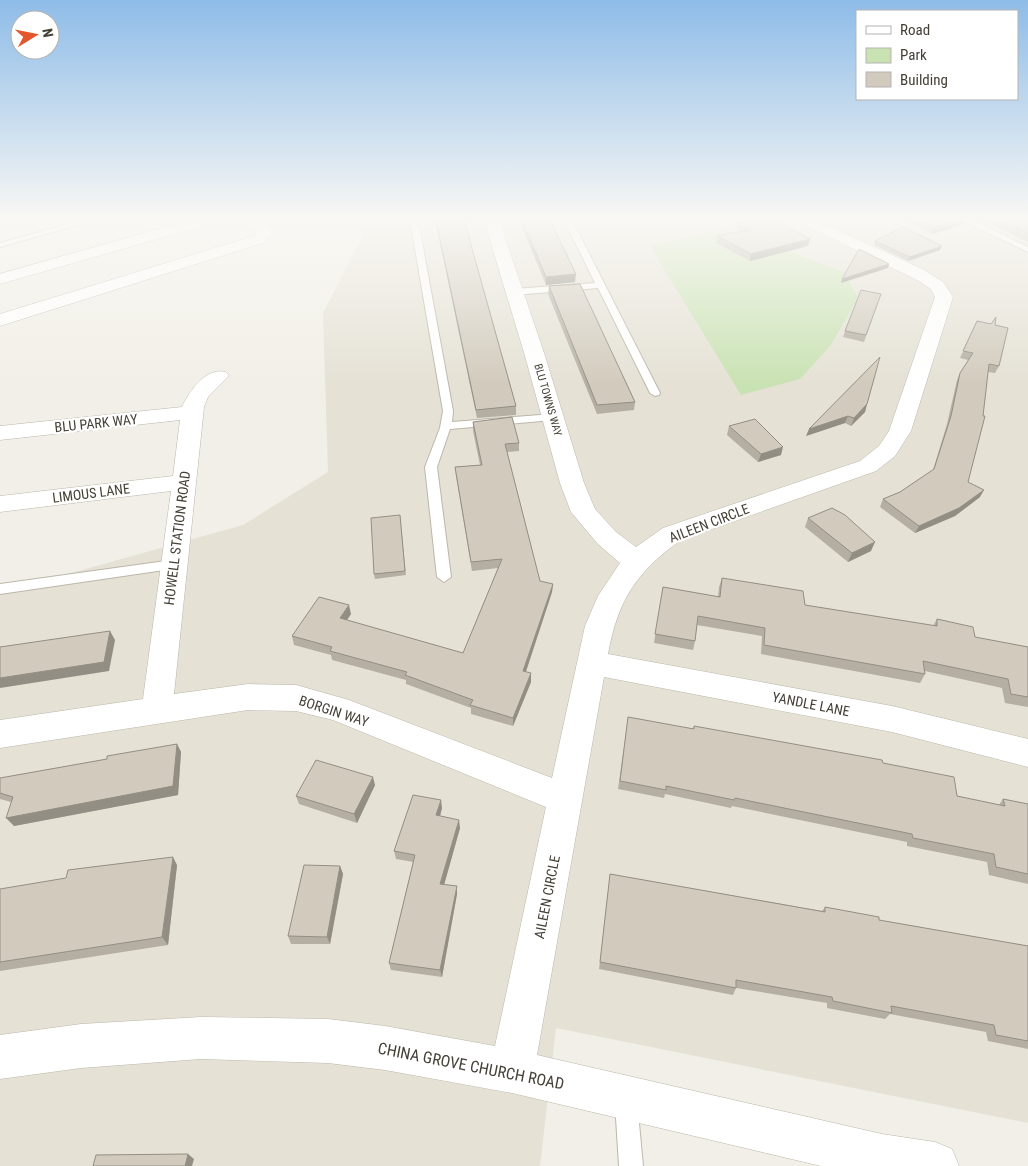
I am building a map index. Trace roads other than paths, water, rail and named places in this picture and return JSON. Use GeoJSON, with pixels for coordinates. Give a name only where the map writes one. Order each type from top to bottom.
{"type":"FeatureCollection","features":[{"type":"Feature","properties":{"kind":"street"},"geometry":{"type":"LineString","coordinates":[[0,279],[16,274]]}},
{"type":"Feature","properties":{"kind":"street"},"geometry":{"type":"LineString","coordinates":[[0,320],[149,274]]}},
{"type":"Feature","properties":{"kind":"street","name":"BLU TOWNS WAY"},"geometry":{"type":"LineString","coordinates":[[508,274],[572,483],[584,512],[607,538],[635,561]]}},
{"type":"Feature","properties":{"kind":"street","name":"AILEEN CIRCLE"},"geometry":{"type":"LineString","coordinates":[[512,1071],[592,663],[600,626],[610,598],[624,574],[635,561],[672,534],[868,466],[881,459],[896,439],[944,298],[943,292],[929,280],[919,274]]}},
{"type":"Feature","properties":{"kind":"street","name":"HOWELL STATION ROAD"},"geometry":{"type":"LineString","coordinates":[[157,710],[192,412],[199,394],[219,376]]}},
{"type":"Feature","properties":{"kind":"street","name":"BLU PARK WAY"},"geometry":{"type":"LineString","coordinates":[[0,433],[192,412]]}},
{"type":"Feature","properties":{"kind":"street","name":"LIMOUS LANE"},"geometry":{"type":"LineString","coordinates":[[0,504],[183,482]]}},
{"type":"Feature","properties":{"kind":"street","name":"YANDLE LANE"},"geometry":{"type":"LineString","coordinates":[[592,663],[892,719],[1028,753]]}},
{"type":"Feature","properties":{"kind":"street","name":"BORGIN WAY"},"geometry":{"type":"LineString","coordinates":[[0,734],[248,697],[296,698],[338,709],[566,798]]}},
{"type":"Feature","properties":{"kind":"street","name":"CHINA GROVE CHURCH ROAD"},"geometry":{"type":"LineString","coordinates":[[0,1057],[81,1046],[201,1038],[328,1041],[357,1044],[512,1071],[882,1157],[927,1165]]}},
{"type":"Feature","properties":{"kind":"lane"},"geometry":{"type":"LineString","coordinates":[[424,274],[448,411],[447,426],[442,441],[433,455],[431,467],[444,577]]}},
{"type":"Feature","properties":{"kind":"lane"},"geometry":{"type":"LineString","coordinates":[[595,274],[655,393]]}},
{"type":"Feature","properties":{"kind":"lane"},"geometry":{"type":"LineString","coordinates":[[514,292],[600,285]]}},
{"type":"Feature","properties":{"kind":"lane"},"geometry":{"type":"LineString","coordinates":[[447,426],[553,417]]}},
{"type":"Feature","properties":{"kind":"lane"},"geometry":{"type":"LineString","coordinates":[[0,589],[173,565]]}},
{"type":"Feature","properties":{"kind":"lane"},"geometry":{"type":"LineString","coordinates":[[626,1098],[631,1166]]}}]}
